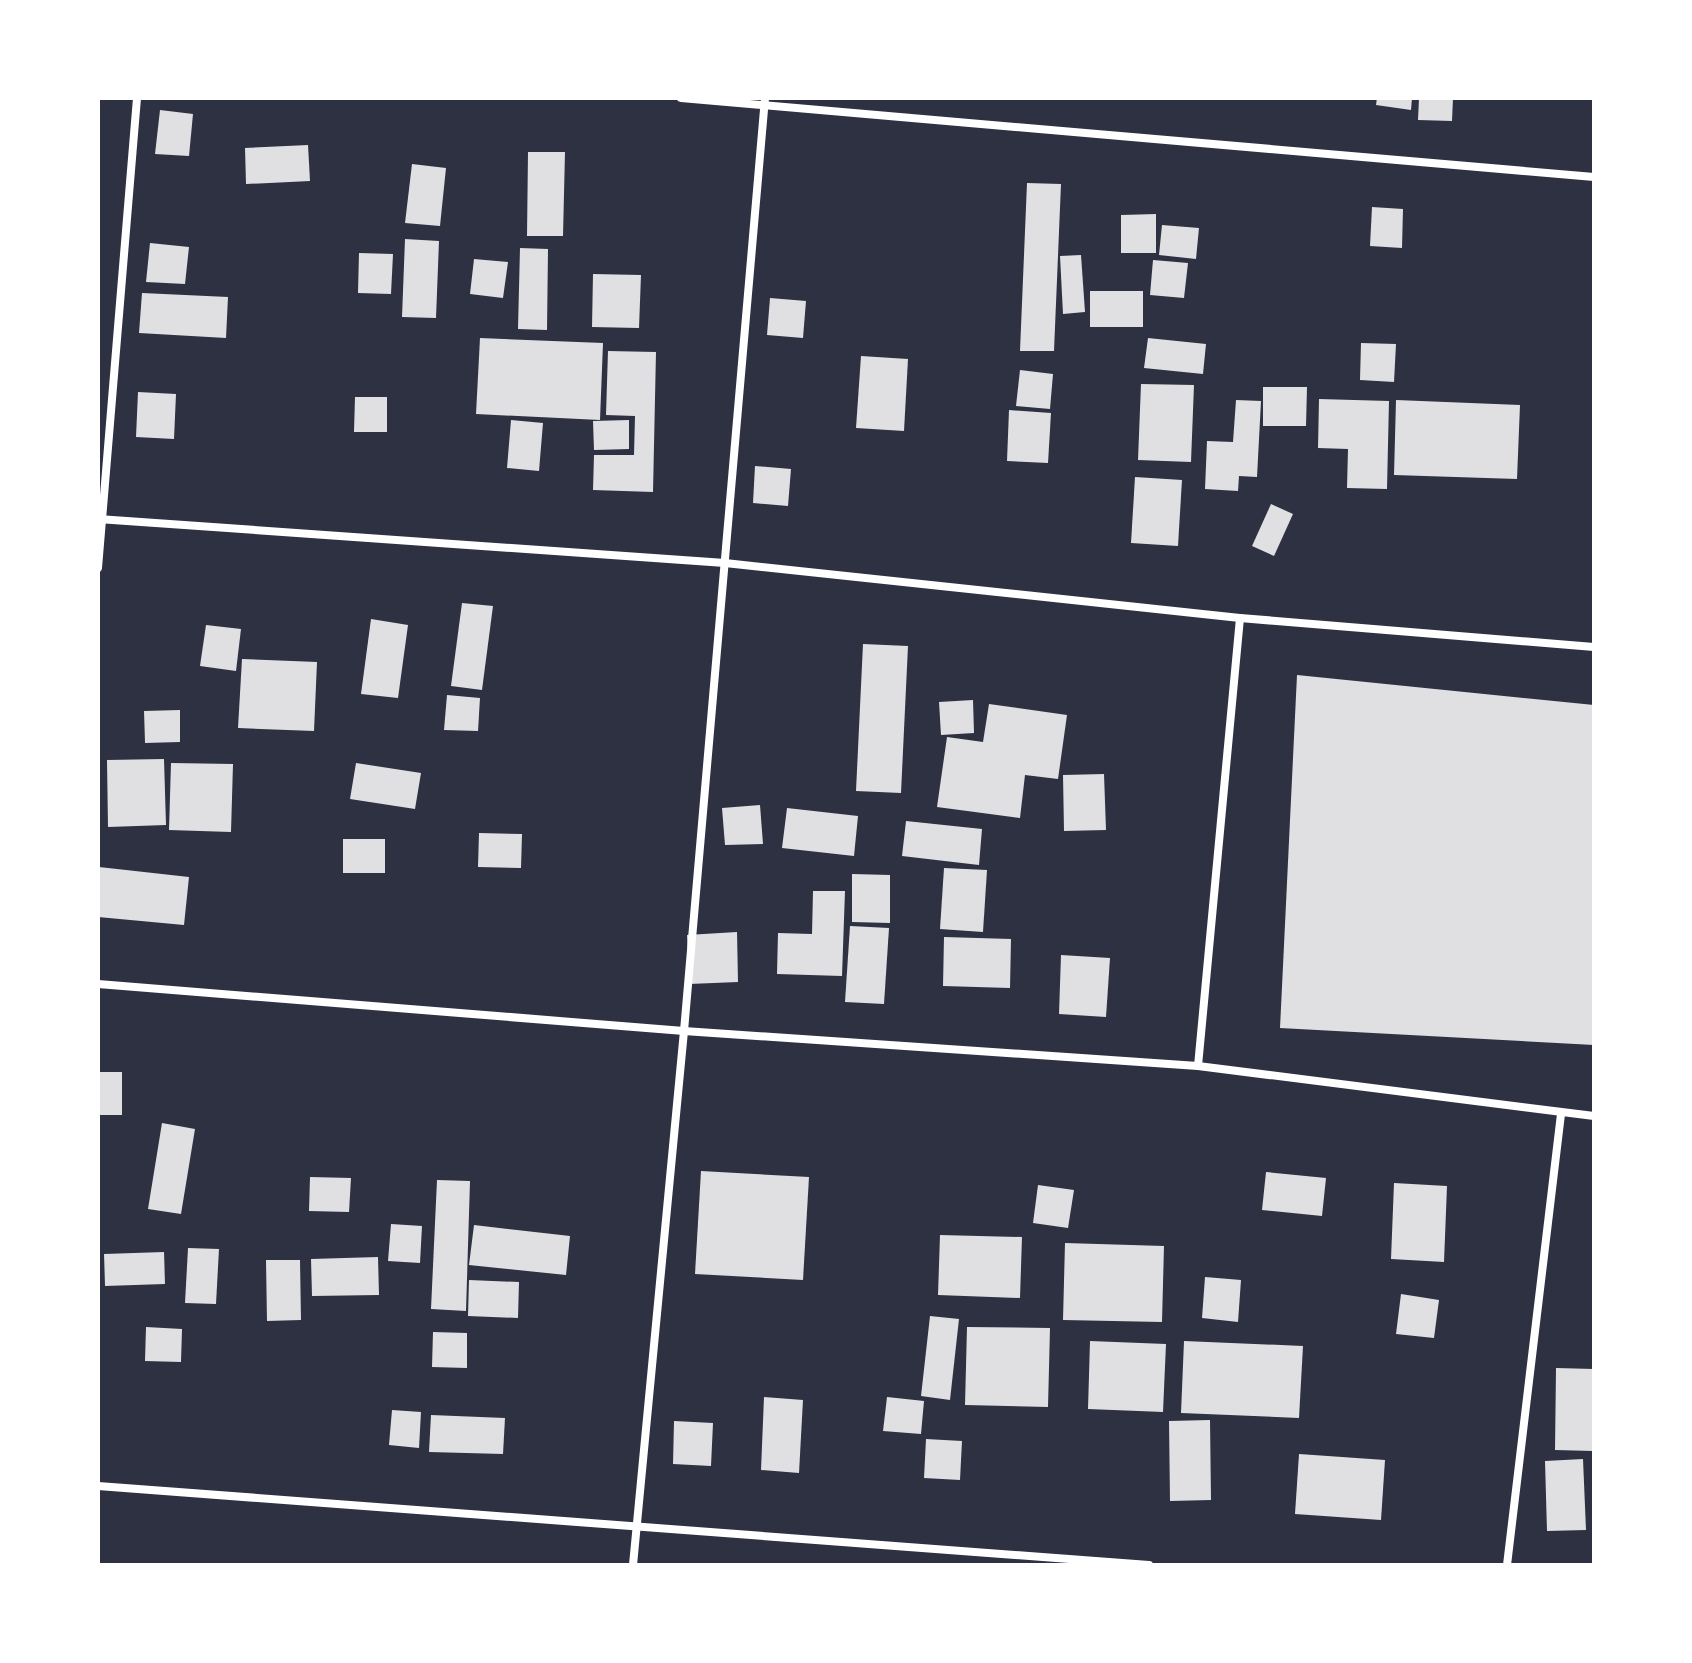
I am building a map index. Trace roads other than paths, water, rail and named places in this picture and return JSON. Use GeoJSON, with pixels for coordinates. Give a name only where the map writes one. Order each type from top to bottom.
{"type":"FeatureCollection","features":[{"type":"Feature","properties":{"kind":"street"},"geometry":{"type":"LineString","coordinates":[[98,568],[137,98]]}},
{"type":"Feature","properties":{"kind":"street"},"geometry":{"type":"LineString","coordinates":[[681,98],[765,101],[1594,177]]}},
{"type":"Feature","properties":{"kind":"street"},"geometry":{"type":"LineString","coordinates":[[633,1565],[684,1031],[765,101]]}},
{"type":"Feature","properties":{"kind":"street"},"geometry":{"type":"LineString","coordinates":[[100,520],[725,563],[1240,618],[1594,647]]}},
{"type":"Feature","properties":{"kind":"street"},"geometry":{"type":"LineString","coordinates":[[1198,1066],[1240,618]]}},
{"type":"Feature","properties":{"kind":"street"},"geometry":{"type":"LineString","coordinates":[[98,984],[684,1031],[1198,1066],[1594,1116]]}},
{"type":"Feature","properties":{"kind":"street"},"geometry":{"type":"LineString","coordinates":[[1507,1565],[1561,1114]]}},
{"type":"Feature","properties":{"kind":"street"},"geometry":{"type":"LineString","coordinates":[[98,1486],[1149,1565]]}}]}
